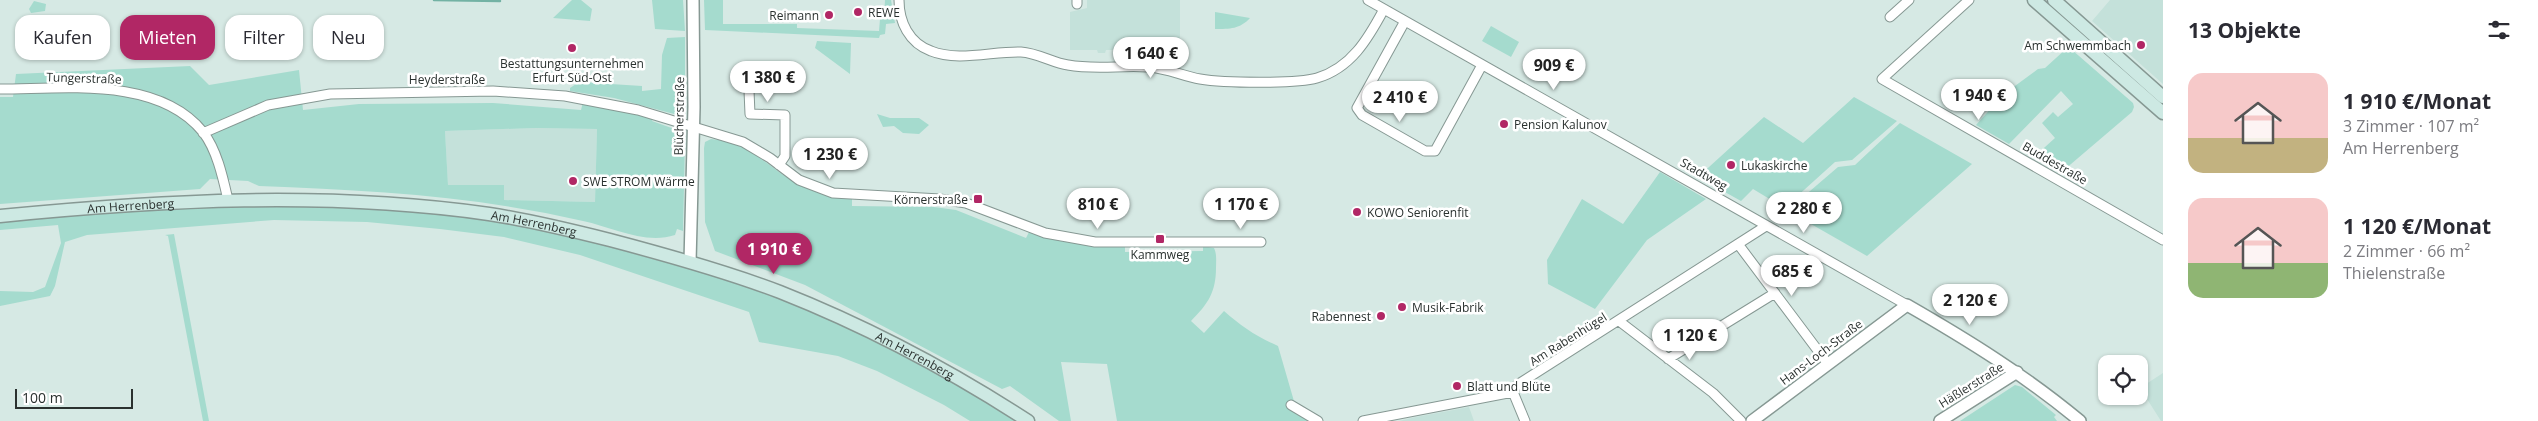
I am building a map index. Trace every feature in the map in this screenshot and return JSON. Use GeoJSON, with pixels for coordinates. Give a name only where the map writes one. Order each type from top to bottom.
{"type":"FeatureCollection","features":[{"type":"Feature","properties":{"kind":"main road"},"geometry":{"type":"LineString","coordinates":[[2034,0],[2163,113]]}},
{"type":"Feature","properties":{"kind":"main road"},"geometry":{"type":"LineString","coordinates":[[2054,0],[2163,97]]}},
{"type":"Feature","properties":{"kind":"main road","name":"Am Herrenberg"},"geometry":{"type":"LineString","coordinates":[[0,216],[161,202],[281,199],[366,202],[487,214],[562,228],[690,262],[777,291],[846,321],[966,383],[1028,421]]}},
{"type":"Feature","properties":{"kind":"street","name":"Blücherstraße"},"geometry":{"type":"LineString","coordinates":[[690,262],[693,0]]}},
{"type":"Feature","properties":{"kind":"street"},"geometry":{"type":"LineString","coordinates":[[899,0],[901,19],[905,29],[911,38],[931,52],[994,55],[1022,52],[1067,65],[1148,67],[1201,79],[1234,81],[1305,80],[1327,74],[1347,62],[1357,53],[1384,9]]}},
{"type":"Feature","properties":{"kind":"street","name":"Stadtweg"},"geometry":{"type":"LineString","coordinates":[[1368,0],[1907,305],[2017,372],[2080,421]]}},
{"type":"Feature","properties":{"kind":"street"},"geometry":{"type":"LineString","coordinates":[[1890,17],[1909,0]]}},
{"type":"Feature","properties":{"kind":"street","name":"Buddestraße"},"geometry":{"type":"LineString","coordinates":[[1969,0],[1882,79],[2163,240]]}},
{"type":"Feature","properties":{"kind":"street"},"geometry":{"type":"LineString","coordinates":[[1403,20],[1357,108],[1362,115],[1425,151],[1435,150],[1482,65]]}},
{"type":"Feature","properties":{"kind":"street"},"geometry":{"type":"LineString","coordinates":[[748,67],[750,114],[786,115],[785,156],[778,165]]}},
{"type":"Feature","properties":{"kind":"street","name":"Tungerstraße"},"geometry":{"type":"LineString","coordinates":[[0,89],[118,90],[147,96],[172,106],[203,133],[215,157],[228,200]]}},
{"type":"Feature","properties":{"kind":"street","name":"Heyderstraße"},"geometry":{"type":"LineString","coordinates":[[203,133],[277,102],[330,94],[359,92],[493,91],[558,95],[605,102],[693,126]]}},
{"type":"Feature","properties":{"kind":"street"},"geometry":{"type":"LineString","coordinates":[[693,126],[744,142],[808,185],[833,193],[940,199],[966,203],[1037,231],[1066,239],[1116,243],[1261,242]]}},
{"type":"Feature","properties":{"kind":"street","name":"Am Rabenhügel"},"geometry":{"type":"LineString","coordinates":[[1363,421],[1513,392],[1518,385],[1766,226]]}},
{"type":"Feature","properties":{"kind":"street"},"geometry":{"type":"LineString","coordinates":[[1738,244],[1828,364]]}},
{"type":"Feature","properties":{"kind":"street"},"geometry":{"type":"LineString","coordinates":[[1668,359],[1775,293]]}},
{"type":"Feature","properties":{"kind":"street","name":"Hans-Loch-Straße"},"geometry":{"type":"LineString","coordinates":[[1752,421],[1907,305]]}},
{"type":"Feature","properties":{"kind":"street"},"geometry":{"type":"LineString","coordinates":[[1620,321],[1713,393],[1741,421]]}},
{"type":"Feature","properties":{"kind":"street","name":"Häßlerstraße"},"geometry":{"type":"LineString","coordinates":[[1940,421],[2017,372]]}},
{"type":"Feature","properties":{"kind":"street"},"geometry":{"type":"LineString","coordinates":[[1513,392],[1525,421]]}},
{"type":"Feature","properties":{"kind":"street"},"geometry":{"type":"LineString","coordinates":[[1291,405],[1318,421]]}},
{"type":"Feature","properties":{"kind":"shaded area"},"geometry":{"type":"Polygon","coordinates":[[[1087,0],[1180,0],[1180,50],[1142,50],[1142,52],[1134,52],[1133,50],[1106,50],[1105,53],[1098,53],[1097,50],[1070,50],[1070,12],[1087,8],[1087,0]]]}},
{"type":"Feature","properties":{"kind":"shaded area","name":"Am Schwemmbach"},"geometry":{"type":"Polygon","coordinates":[[[2110,0],[2163,0],[2163,84],[2092,21],[2110,0]]]}},
{"type":"Feature","properties":{"kind":"shaded area"},"geometry":{"type":"Polygon","coordinates":[[[536,128],[597,129],[595,202],[504,200],[503,185],[448,185],[445,131],[536,128]]]}},
{"type":"Feature","properties":{"kind":"shaded area"},"geometry":{"type":"Polygon","coordinates":[[[2163,373],[2163,421],[2161,421],[2148,401],[2148,383],[2163,373]]]}},
{"type":"Feature","properties":{"kind":"shaded area"},"geometry":{"type":"Polygon","coordinates":[[[1469,407],[1474,421],[1399,421],[1416,417],[1469,407]]]}},
{"type":"Feature","properties":{"kind":"green space"},"geometry":{"type":"Polygon","coordinates":[[[572,0],[581,0],[592,9],[590,21],[553,18],[572,0]]]}},
{"type":"Feature","properties":{"kind":"green space"},"geometry":{"type":"Polygon","coordinates":[[[652,0],[683,0],[685,31],[655,29],[652,0]]]}},
{"type":"Feature","properties":{"kind":"green space"},"geometry":{"type":"Polygon","coordinates":[[[704,0],[723,0],[723,24],[797,24],[797,28],[879,31],[880,19],[884,18],[885,0],[891,0],[895,23],[886,24],[885,34],[880,35],[879,38],[705,30],[704,0]]]}},
{"type":"Feature","properties":{"kind":"green space"},"geometry":{"type":"Polygon","coordinates":[[[34,1],[46,4],[45,11],[31,13],[29,9],[34,1]]]}},
{"type":"Feature","properties":{"kind":"green space"},"geometry":{"type":"Polygon","coordinates":[[[1215,12],[1250,18],[1234,28],[1215,29],[1215,12]]]}},
{"type":"Feature","properties":{"kind":"green space"},"geometry":{"type":"Polygon","coordinates":[[[1491,26],[1519,42],[1511,57],[1482,41],[1491,26]]]}},
{"type":"Feature","properties":{"kind":"green space"},"geometry":{"type":"Polygon","coordinates":[[[685,37],[685,99],[683,99],[683,107],[679,113],[674,114],[614,98],[570,91],[570,88],[579,82],[642,86],[642,91],[661,89],[662,55],[667,38],[685,37]]]}},
{"type":"Feature","properties":{"kind":"green space"},"geometry":{"type":"Polygon","coordinates":[[[817,41],[851,43],[850,74],[815,48],[817,41]]]}},
{"type":"Feature","properties":{"kind":"green space"},"geometry":{"type":"Polygon","coordinates":[[[2067,48],[2071,49],[2133,103],[2134,107],[2132,112],[2064,170],[2035,156],[2055,138],[2042,123],[2053,112],[2058,117],[2073,104],[2061,91],[2009,144],[1976,125],[2004,94],[2038,69],[2045,68],[2067,48]]]}},
{"type":"Feature","properties":{"kind":"green space"},"geometry":{"type":"Polygon","coordinates":[[[190,66],[209,85],[299,70],[303,110],[359,104],[493,103],[581,110],[583,102],[653,118],[652,121],[680,131],[685,143],[683,231],[677,229],[675,235],[664,238],[640,237],[543,212],[462,200],[381,192],[259,186],[248,181],[210,179],[200,189],[0,204],[0,97],[13,97],[16,74],[190,66]],[[536,128],[445,131],[448,185],[504,185],[504,200],[595,202],[597,129],[536,128]]]}},
{"type":"Feature","properties":{"kind":"green space"},"geometry":{"type":"Polygon","coordinates":[[[1854,97],[1897,121],[1852,160],[1835,162],[1794,199],[1786,209],[1753,189],[1741,201],[1698,177],[1764,117],[1803,143],[1854,97]]]}},
{"type":"Feature","properties":{"kind":"green space"},"geometry":{"type":"Polygon","coordinates":[[[877,114],[890,118],[919,118],[929,125],[919,134],[903,133],[894,126],[883,127],[877,114]]]}},
{"type":"Feature","properties":{"kind":"green space"},"geometry":{"type":"Polygon","coordinates":[[[1900,123],[1972,164],[1867,256],[1790,212],[1796,203],[1838,167],[1855,165],[1900,123]]]}},
{"type":"Feature","properties":{"kind":"green space"},"geometry":{"type":"Polygon","coordinates":[[[711,139],[739,146],[751,152],[794,182],[812,190],[852,199],[852,206],[934,207],[956,210],[1026,238],[1029,232],[1066,242],[1125,246],[1125,252],[1203,251],[1203,246],[1214,248],[1216,276],[1213,291],[1202,309],[1191,321],[1204,333],[1224,311],[1250,331],[1278,346],[1298,415],[1309,421],[1117,421],[1107,364],[1061,362],[1071,421],[1059,421],[1010,386],[1002,389],[805,285],[715,251],[705,222],[704,148],[705,142],[711,139]]]}},
{"type":"Feature","properties":{"kind":"green space"},"geometry":{"type":"Polygon","coordinates":[[[1660,172],[1706,199],[1647,240],[1595,309],[1548,284],[1547,260],[1582,199],[1623,224],[1660,172]]]}},
{"type":"Feature","properties":{"kind":"green space"},"geometry":{"type":"Polygon","coordinates":[[[190,206],[339,207],[450,214],[505,222],[576,238],[710,275],[791,302],[880,342],[1021,421],[970,421],[944,405],[877,371],[838,356],[759,342],[749,312],[580,255],[504,237],[440,229],[367,222],[274,220],[87,235],[65,242],[55,286],[50,296],[0,306],[0,291],[33,292],[45,287],[61,243],[58,225],[0,230],[0,221],[190,206]]]}},
{"type":"Feature","properties":{"kind":"green space"},"geometry":{"type":"Polygon","coordinates":[[[174,234],[209,421],[203,421],[168,236],[165,235],[174,234]]]}},
{"type":"Feature","properties":{"kind":"green space"},"geometry":{"type":"Polygon","coordinates":[[[2015,385],[2022,387],[2056,415],[2054,417],[2057,421],[1960,421],[2015,385]]]}},
{"type":"Feature","properties":{"kind":"waterway"},"geometry":{"type":"LineString","coordinates":[[434,0],[500,1]]}},
{"type":"Feature","properties":{"kind":"place","name":"REWE"},"geometry":{"type":"Point","coordinates":[858,12]}},
{"type":"Feature","properties":{"kind":"place","name":"Reimann"},"geometry":{"type":"Point","coordinates":[829,15]}},
{"type":"Feature","properties":{"kind":"place","name":"Am Schwemmbach"},"geometry":{"type":"Point","coordinates":[2141,45]}},
{"type":"Feature","properties":{"kind":"place","name":"Bestattungsunternehmen Erfurt Süd-Ost"},"geometry":{"type":"Point","coordinates":[572,48]}},
{"type":"Feature","properties":{"kind":"place","name":"Pension Kalunov"},"geometry":{"type":"Point","coordinates":[1504,124]}},
{"type":"Feature","properties":{"kind":"place","name":"Lukaskirche"},"geometry":{"type":"Point","coordinates":[1731,165]}},
{"type":"Feature","properties":{"kind":"place","name":"SWE STROM Wärme"},"geometry":{"type":"Point","coordinates":[573,181]}},
{"type":"Feature","properties":{"kind":"place","name":"Körnerstraße"},"geometry":{"type":"Point","coordinates":[978,199]}},
{"type":"Feature","properties":{"kind":"place","name":"KOWO Seniorenfit"},"geometry":{"type":"Point","coordinates":[1357,212]}},
{"type":"Feature","properties":{"kind":"place","name":"Kammweg"},"geometry":{"type":"Point","coordinates":[1160,239]}},
{"type":"Feature","properties":{"kind":"place","name":"Musik-Fabrik"},"geometry":{"type":"Point","coordinates":[1402,307]}},
{"type":"Feature","properties":{"kind":"place","name":"Rabennest"},"geometry":{"type":"Point","coordinates":[1381,316]}},
{"type":"Feature","properties":{"kind":"place","name":"Blatt und Blüte"},"geometry":{"type":"Point","coordinates":[1457,386]}}]}
